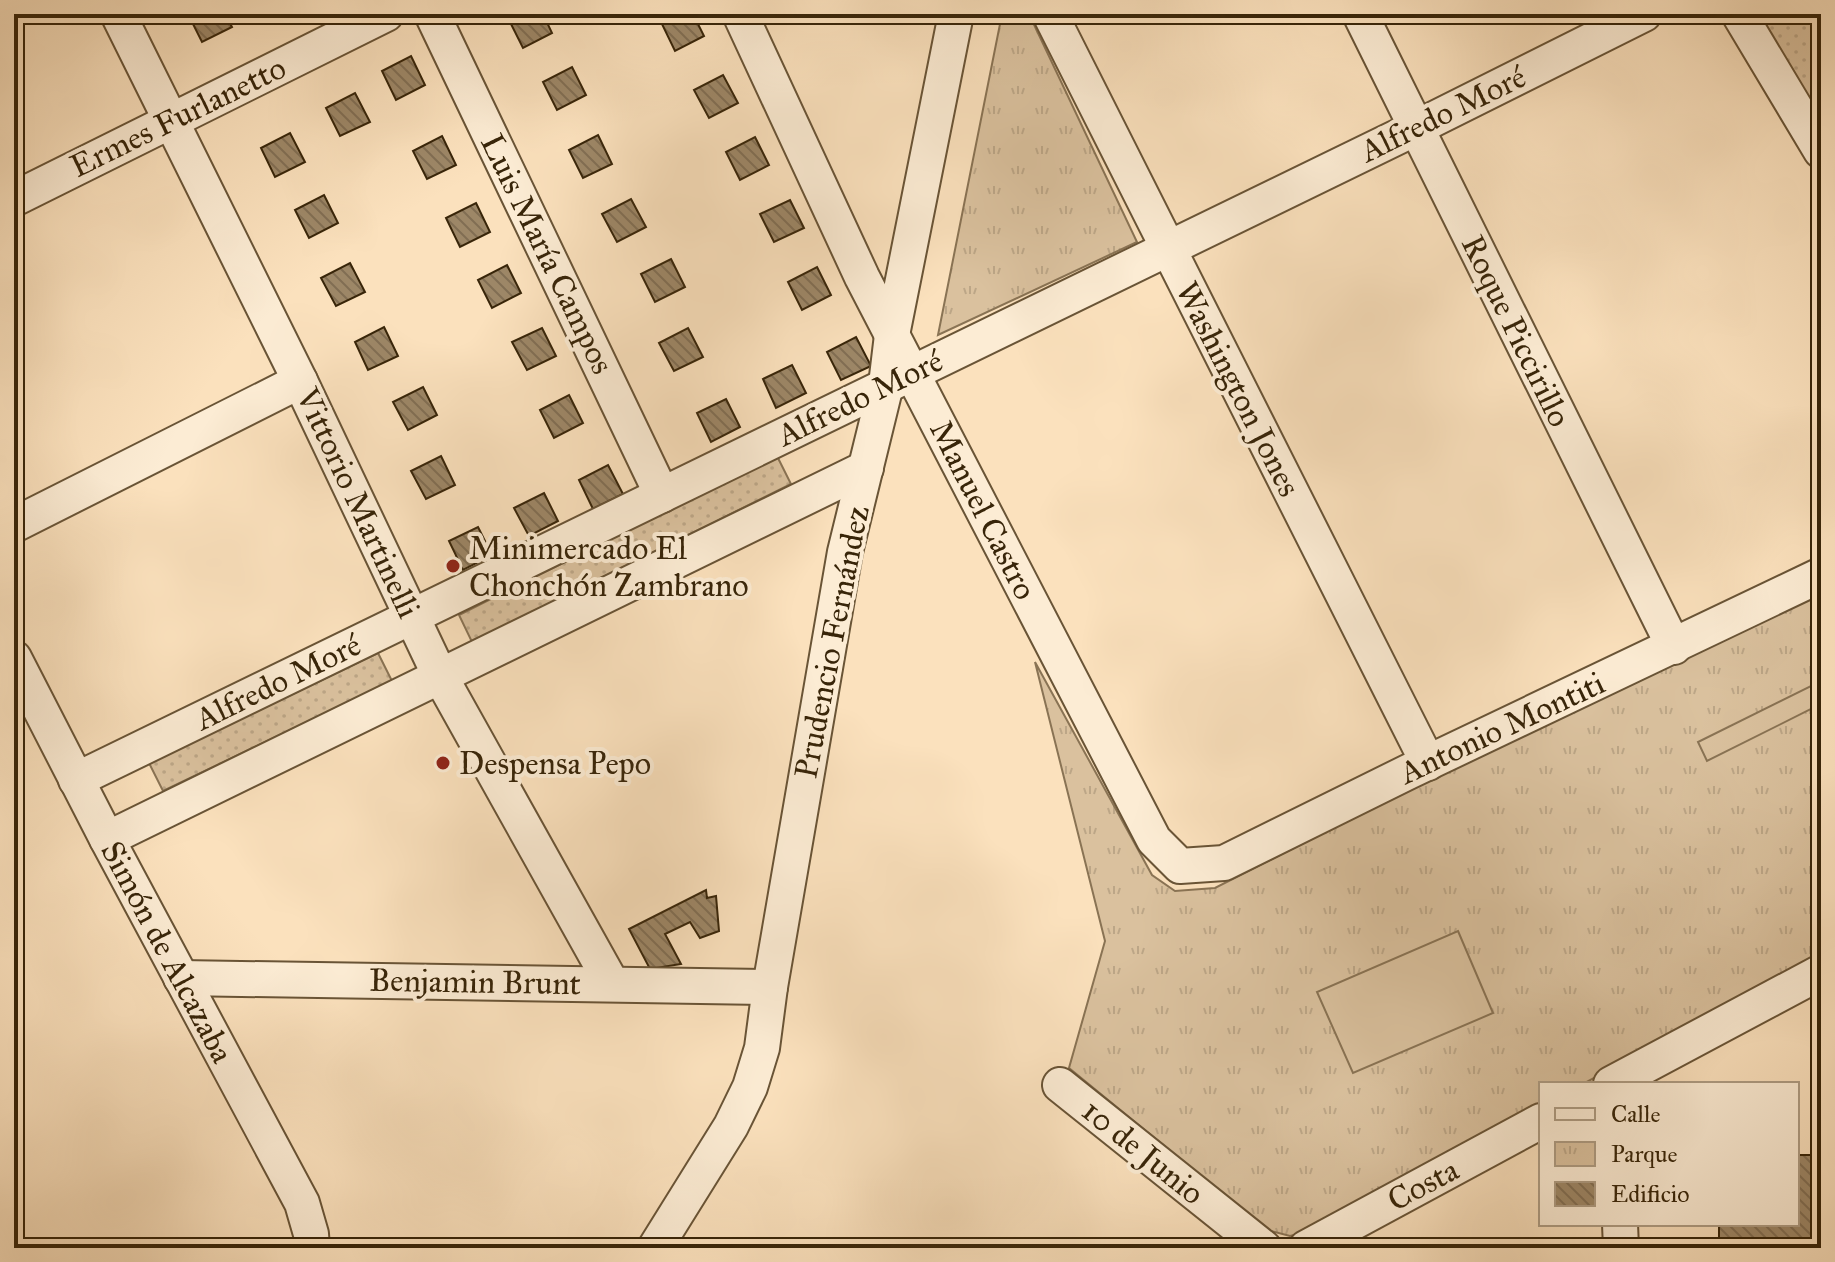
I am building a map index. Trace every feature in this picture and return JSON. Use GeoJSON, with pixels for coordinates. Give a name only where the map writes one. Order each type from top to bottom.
{"type":"FeatureCollection","features":[{"type":"Feature","properties":{"kind":"street","name":"Vittorio Martinelli"},"geometry":{"type":"LineString","coordinates":[[118,14],[300,381],[440,676],[612,984]]}},
{"type":"Feature","properties":{"kind":"street","name":"Ermes Furlanetto"},"geometry":{"type":"LineString","coordinates":[[14,199],[386,14]]}},
{"type":"Feature","properties":{"kind":"street","name":"Luis María Campos"},"geometry":{"type":"LineString","coordinates":[[432,14],[662,495]]}},
{"type":"Feature","properties":{"kind":"street"},"geometry":{"type":"LineString","coordinates":[[740,14],[892,335]]}},
{"type":"Feature","properties":{"kind":"street","name":"Prudencio Fernández"},"geometry":{"type":"LineString","coordinates":[[655,1248],[731,1126],[750,1087],[762,1048],[845,552],[866,468],[899,379],[892,335],[956,14]]}},
{"type":"Feature","properties":{"kind":"street","name":"Washington Jones"},"geometry":{"type":"LineString","coordinates":[[1050,14],[1428,763]]}},
{"type":"Feature","properties":{"kind":"street","name":"Roque Piccirillo"},"geometry":{"type":"LineString","coordinates":[[1360,14],[1674,647]]}},
{"type":"Feature","properties":{"kind":"street","name":"Alfredo Moré"},"geometry":{"type":"LineString","coordinates":[[76,780],[1644,14]]}},
{"type":"Feature","properties":{"kind":"street"},"geometry":{"type":"LineString","coordinates":[[1739,14],[1821,151]]}},
{"type":"Feature","properties":{"kind":"street","name":"Manuel Castro"},"geometry":{"type":"LineString","coordinates":[[899,379],[1154,840],[1180,866]]}},
{"type":"Feature","properties":{"kind":"street"},"geometry":{"type":"LineString","coordinates":[[14,525],[300,381]]}},
{"type":"Feature","properties":{"kind":"street","name":"Alfredo Moré"},"geometry":{"type":"LineString","coordinates":[[107,839],[866,468]]}},
{"type":"Feature","properties":{"kind":"street","name":"Antonio Montiti"},"geometry":{"type":"LineString","coordinates":[[1180,866],[1224,863],[1821,575]]}},
{"type":"Feature","properties":{"kind":"street","name":"Simón de Alcazaba"},"geometry":{"type":"LineString","coordinates":[[14,658],[302,1203],[312,1248]]}},
{"type":"Feature","properties":{"kind":"street"},"geometry":{"type":"LineString","coordinates":[[1619,1082],[1821,972]]}},
{"type":"Feature","properties":{"kind":"street","name":"Benjamin Brunt"},"geometry":{"type":"LineString","coordinates":[[181,978],[770,987]]}},
{"type":"Feature","properties":{"kind":"street","name":"10 de Junio"},"geometry":{"type":"LineString","coordinates":[[1060,1085],[1264,1248]]}},
{"type":"Feature","properties":{"kind":"street","name":"Costa"},"geometry":{"type":"LineString","coordinates":[[1306,1248],[1539,1122]]}},
{"type":"Feature","properties":{"kind":"street"},"geometry":{"type":"LineString","coordinates":[[1620,1226],[1621,1248]]}},
{"type":"Feature","properties":{"kind":"green space"},"geometry":{"type":"Polygon","coordinates":[[[1002,14],[1029,14],[1137,242],[938,335],[1002,14]]]}},
{"type":"Feature","properties":{"kind":"green space"},"geometry":{"type":"Polygon","coordinates":[[[1752,14],[1818,14],[1821,19],[1821,124],[1752,14]]]}},
{"type":"Feature","properties":{"kind":"green space"},"geometry":{"type":"Polygon","coordinates":[[[777,456],[791,484],[472,642],[459,615],[777,456]]]}},
{"type":"Feature","properties":{"kind":"green space"},"geometry":{"type":"Polygon","coordinates":[[[1821,590],[1821,956],[1587,1082],[1539,1082],[1539,1108],[1313,1230],[1290,1236],[1267,1230],[1069,1068],[1105,941],[1035,662],[1152,875],[1175,891],[1215,888],[1455,766],[1821,590]]]}},
{"type":"Feature","properties":{"kind":"green space"},"geometry":{"type":"Polygon","coordinates":[[[378,653],[392,681],[163,791],[149,763],[378,653]]]}},
{"type":"Feature","properties":{"kind":"green space"},"geometry":{"type":"Polygon","coordinates":[[[1821,681],[1821,704],[1707,761],[1698,742],[1821,681]]]}},
{"type":"Feature","properties":{"kind":"green space"},"geometry":{"type":"Polygon","coordinates":[[[1458,931],[1493,1013],[1353,1073],[1317,992],[1458,931]]]}},
{"type":"Feature","properties":{"kind":"building"},"geometry":{"type":"Polygon","coordinates":[[[188,14],[225,14],[232,27],[202,42],[188,14]]]}},
{"type":"Feature","properties":{"kind":"building"},"geometry":{"type":"Polygon","coordinates":[[[521,14],[543,14],[552,33],[523,48],[509,20],[521,14]]]}},
{"type":"Feature","properties":{"kind":"building"},"geometry":{"type":"Polygon","coordinates":[[[678,14],[693,14],[704,36],[675,51],[661,22],[678,14]]]}},
{"type":"Feature","properties":{"kind":"building"},"geometry":{"type":"Polygon","coordinates":[[[411,56],[425,85],[396,100],[382,71],[411,56]]]}},
{"type":"Feature","properties":{"kind":"building"},"geometry":{"type":"Polygon","coordinates":[[[572,67],[586,95],[557,110],[543,82],[572,67]]]}},
{"type":"Feature","properties":{"kind":"building"},"geometry":{"type":"Polygon","coordinates":[[[723,75],[738,103],[709,118],[694,90],[723,75]]]}},
{"type":"Feature","properties":{"kind":"building"},"geometry":{"type":"Polygon","coordinates":[[[355,93],[370,122],[340,136],[326,108],[355,93]]]}},
{"type":"Feature","properties":{"kind":"building"},"geometry":{"type":"Polygon","coordinates":[[[290,133],[305,162],[275,177],[261,148],[290,133]]]}},
{"type":"Feature","properties":{"kind":"building"},"geometry":{"type":"Polygon","coordinates":[[[598,135],[612,164],[583,178],[569,150],[598,135]]]}},
{"type":"Feature","properties":{"kind":"building"},"geometry":{"type":"Polygon","coordinates":[[[442,136],[456,165],[427,179],[413,151],[442,136]]]}},
{"type":"Feature","properties":{"kind":"building"},"geometry":{"type":"Polygon","coordinates":[[[755,137],[769,165],[740,180],[726,152],[755,137]]]}},
{"type":"Feature","properties":{"kind":"building"},"geometry":{"type":"Polygon","coordinates":[[[324,195],[338,223],[309,238],[295,210],[324,195]]]}},
{"type":"Feature","properties":{"kind":"building"},"geometry":{"type":"Polygon","coordinates":[[[631,199],[646,227],[617,242],[602,214],[631,199]]]}},
{"type":"Feature","properties":{"kind":"building"},"geometry":{"type":"Polygon","coordinates":[[[790,200],[804,228],[774,242],[760,214],[790,200]]]}},
{"type":"Feature","properties":{"kind":"building"},"geometry":{"type":"Polygon","coordinates":[[[476,203],[490,232],[460,247],[446,218],[476,203]]]}},
{"type":"Feature","properties":{"kind":"building"},"geometry":{"type":"Polygon","coordinates":[[[671,259],[685,287],[655,302],[641,274],[671,259]]]}},
{"type":"Feature","properties":{"kind":"building"},"geometry":{"type":"Polygon","coordinates":[[[350,263],[365,292],[336,306],[321,278],[350,263]]]}},
{"type":"Feature","properties":{"kind":"building"},"geometry":{"type":"Polygon","coordinates":[[[507,265],[521,293],[492,308],[478,280],[507,265]]]}},
{"type":"Feature","properties":{"kind":"building"},"geometry":{"type":"Polygon","coordinates":[[[817,267],[831,295],[802,310],[788,282],[817,267]]]}},
{"type":"Feature","properties":{"kind":"building"},"geometry":{"type":"Polygon","coordinates":[[[384,327],[398,356],[368,370],[355,342],[384,327]]]}},
{"type":"Feature","properties":{"kind":"building"},"geometry":{"type":"Polygon","coordinates":[[[542,328],[556,356],[527,370],[512,342],[542,328]]]}},
{"type":"Feature","properties":{"kind":"building"},"geometry":{"type":"Polygon","coordinates":[[[688,328],[703,357],[674,371],[659,343],[688,328]]]}},
{"type":"Feature","properties":{"kind":"building"},"geometry":{"type":"Polygon","coordinates":[[[856,337],[871,366],[841,380],[827,352],[856,337]]]}},
{"type":"Feature","properties":{"kind":"building"},"geometry":{"type":"Polygon","coordinates":[[[792,365],[806,393],[776,408],[763,379],[792,365]]]}},
{"type":"Feature","properties":{"kind":"building"},"geometry":{"type":"Polygon","coordinates":[[[423,387],[437,415],[408,430],[393,402],[423,387]]]}},
{"type":"Feature","properties":{"kind":"building"},"geometry":{"type":"Polygon","coordinates":[[[569,395],[583,423],[554,438],[540,410],[569,395]]]}},
{"type":"Feature","properties":{"kind":"building"},"geometry":{"type":"Polygon","coordinates":[[[726,399],[740,427],[711,442],[697,413],[726,399]]]}},
{"type":"Feature","properties":{"kind":"building"},"geometry":{"type":"Polygon","coordinates":[[[441,456],[455,485],[426,499],[411,471],[441,456]]]}},
{"type":"Feature","properties":{"kind":"building"},"geometry":{"type":"Polygon","coordinates":[[[608,465],[623,494],[593,509],[579,480],[608,465]]]}},
{"type":"Feature","properties":{"kind":"building"},"geometry":{"type":"Polygon","coordinates":[[[544,493],[558,521],[529,536],[514,508],[544,493]]]}},
{"type":"Feature","properties":{"kind":"building"},"geometry":{"type":"Polygon","coordinates":[[[478,527],[492,555],[463,570],[449,541],[478,527]]]}},
{"type":"Feature","properties":{"kind":"building"},"geometry":{"type":"Polygon","coordinates":[[[706,890],[707,898],[716,896],[719,931],[700,938],[690,922],[665,934],[681,964],[650,969],[629,929],[706,890]]]}},
{"type":"Feature","properties":{"kind":"building"},"geometry":{"type":"Polygon","coordinates":[[[1799,1155],[1821,1155],[1821,1248],[1719,1248],[1719,1226],[1799,1226],[1799,1155]]]}},
{"type":"Feature","properties":{"kind":"place","name":"Minimercado El Chonchón Zambrano"},"geometry":{"type":"Point","coordinates":[453,566]}},
{"type":"Feature","properties":{"kind":"place","name":"Despensa Pepo"},"geometry":{"type":"Point","coordinates":[443,763]}}]}
